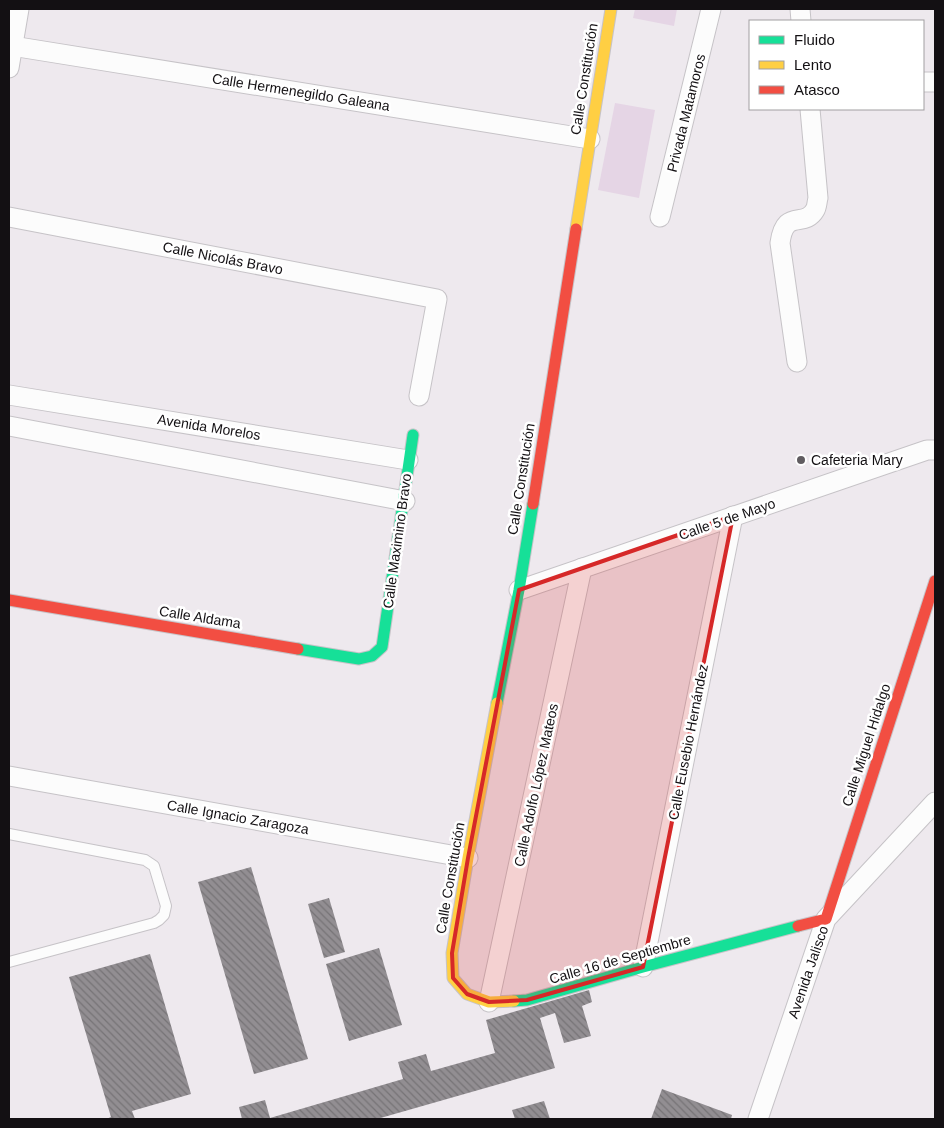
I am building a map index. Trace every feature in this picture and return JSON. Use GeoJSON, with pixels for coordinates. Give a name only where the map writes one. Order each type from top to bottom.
{"type":"FeatureCollection","features":[{"type":"Feature","properties":{"kind":"street"},"geometry":{"type":"LineString","coordinates":[[9,68],[19,9]]}},
{"type":"Feature","properties":{"kind":"street","name":"Calle Constitución"},"geometry":{"type":"LineString","coordinates":[[452,953],[468,858],[519,590],[611,9]]}},
{"type":"Feature","properties":{"kind":"street","name":"Privada Matamoros"},"geometry":{"type":"LineString","coordinates":[[660,217],[711,9]]}},
{"type":"Feature","properties":{"kind":"street","name":"Calle Hermenegildo Galeana"},"geometry":{"type":"LineString","coordinates":[[12,46],[590,139]]}},
{"type":"Feature","properties":{"kind":"street"},"geometry":{"type":"LineString","coordinates":[[797,362],[780,243],[782,231],[789,222],[806,218],[815,210],[818,198],[810,110]]}},
{"type":"Feature","properties":{"kind":"street","name":"Calle Nicolás Bravo"},"geometry":{"type":"LineString","coordinates":[[9,217],[437,299],[420,396]]}},
{"type":"Feature","properties":{"kind":"street","name":"Avenida Morelos"},"geometry":{"type":"LineString","coordinates":[[9,395],[408,460]]}},
{"type":"Feature","properties":{"kind":"street"},"geometry":{"type":"LineString","coordinates":[[9,426],[405,501]]}},
{"type":"Feature","properties":{"kind":"street","name":"Calle Maximino Bravo"},"geometry":{"type":"LineString","coordinates":[[382,647],[405,501],[408,460],[413,435]]}},
{"type":"Feature","properties":{"kind":"street","name":"Calle 5 de Mayo"},"geometry":{"type":"LineString","coordinates":[[519,590],[927,450],[935,450]]}},
{"type":"Feature","properties":{"kind":"street","name":"Calle Eusebio Hernández"},"geometry":{"type":"LineString","coordinates":[[643,967],[733,516]]}},
{"type":"Feature","properties":{"kind":"street","name":"Calle Adolfo López Mateos"},"geometry":{"type":"LineString","coordinates":[[489,1002],[582,568]]}},
{"type":"Feature","properties":{"kind":"street","name":"Calle Miguel Hidalgo"},"geometry":{"type":"LineString","coordinates":[[826,919],[935,581]]}},
{"type":"Feature","properties":{"kind":"street","name":"Calle Aldama"},"geometry":{"type":"LineString","coordinates":[[9,600],[359,659],[368,658],[377,653],[382,647]]}},
{"type":"Feature","properties":{"kind":"street","name":"Calle Ignacio Zaragoza"},"geometry":{"type":"LineString","coordinates":[[9,776],[468,858]]}},
{"type":"Feature","properties":{"kind":"street","name":"Avenida Jalisco"},"geometry":{"type":"LineString","coordinates":[[758,1119],[826,919],[935,802]]}},
{"type":"Feature","properties":{"kind":"street","name":"Calle 16 de Septiembre"},"geometry":{"type":"LineString","coordinates":[[452,953],[453,978],[467,994],[489,1002],[527,1000],[643,967],[826,919]]}},
{"type":"Feature","properties":{"kind":"lane"},"geometry":{"type":"LineString","coordinates":[[9,834],[145,860],[154,866],[166,906],[164,915],[154,923],[9,962]]}},
{"type":"Feature","properties":{"kind":"highlighted area"},"geometry":{"type":"Polygon","coordinates":[[[733,516],[643,967],[527,1000],[489,1002],[467,994],[453,978],[452,953],[468,858],[519,590],[733,516]]]}},
{"type":"Feature","properties":{"kind":"shaded area"},"geometry":{"type":"Polygon","coordinates":[[[635,9],[677,9],[674,26],[633,18],[635,9]]]}},
{"type":"Feature","properties":{"kind":"shaded area"},"geometry":{"type":"Polygon","coordinates":[[[615,103],[655,110],[639,198],[598,190],[615,103]]]}},
{"type":"Feature","properties":{"kind":"building"},"geometry":{"type":"Polygon","coordinates":[[[251,867],[308,1059],[254,1074],[198,882],[251,867]]]}},
{"type":"Feature","properties":{"kind":"building"},"geometry":{"type":"Polygon","coordinates":[[[329,898],[345,952],[324,958],[308,904],[329,898]]]}},
{"type":"Feature","properties":{"kind":"building"},"geometry":{"type":"Polygon","coordinates":[[[379,948],[402,1025],[349,1041],[326,964],[379,948]]]}},
{"type":"Feature","properties":{"kind":"building"},"geometry":{"type":"Polygon","coordinates":[[[150,954],[191,1094],[132,1111],[135,1119],[106,1119],[111,1117],[69,977],[150,954]]]}},
{"type":"Feature","properties":{"kind":"building"},"geometry":{"type":"Polygon","coordinates":[[[589,990],[592,1002],[582,1006],[591,1036],[564,1043],[555,1013],[540,1018],[555,1068],[377,1119],[242,1119],[239,1107],[265,1100],[270,1118],[403,1079],[398,1062],[426,1054],[431,1071],[495,1053],[486,1020],[589,990]]]}},
{"type":"Feature","properties":{"kind":"building"},"geometry":{"type":"Polygon","coordinates":[[[662,1089],[732,1115],[731,1119],[651,1119],[662,1089]]]}},
{"type":"Feature","properties":{"kind":"building"},"geometry":{"type":"Polygon","coordinates":[[[544,1101],[550,1119],[515,1119],[512,1110],[544,1101]]]}},
{"type":"Feature","properties":{"kind":"traffic: fast"},"geometry":{"type":"LineString","coordinates":[[298,649],[359,659],[372,656],[382,647],[413,435]]}},
{"type":"Feature","properties":{"kind":"traffic: fast"},"geometry":{"type":"LineString","coordinates":[[497,703],[519,590],[533,504]]}},
{"type":"Feature","properties":{"kind":"traffic: fast"},"geometry":{"type":"LineString","coordinates":[[514,1001],[527,1000],[798,926]]}},
{"type":"Feature","properties":{"kind":"traffic: slow"},"geometry":{"type":"LineString","coordinates":[[576,229],[611,9]]}},
{"type":"Feature","properties":{"kind":"traffic: slow"},"geometry":{"type":"LineString","coordinates":[[497,703],[452,953],[453,978],[467,994],[489,1002],[514,1001]]}},
{"type":"Feature","properties":{"kind":"traffic: jam"},"geometry":{"type":"LineString","coordinates":[[533,504],[576,229]]}},
{"type":"Feature","properties":{"kind":"traffic: jam"},"geometry":{"type":"LineString","coordinates":[[798,926],[826,919],[935,581]]}},
{"type":"Feature","properties":{"kind":"traffic: jam"},"geometry":{"type":"LineString","coordinates":[[9,600],[298,649]]}},
{"type":"Feature","properties":{"kind":"place","name":"Cafeteria Mary"},"geometry":{"type":"Point","coordinates":[801,460]}}]}
